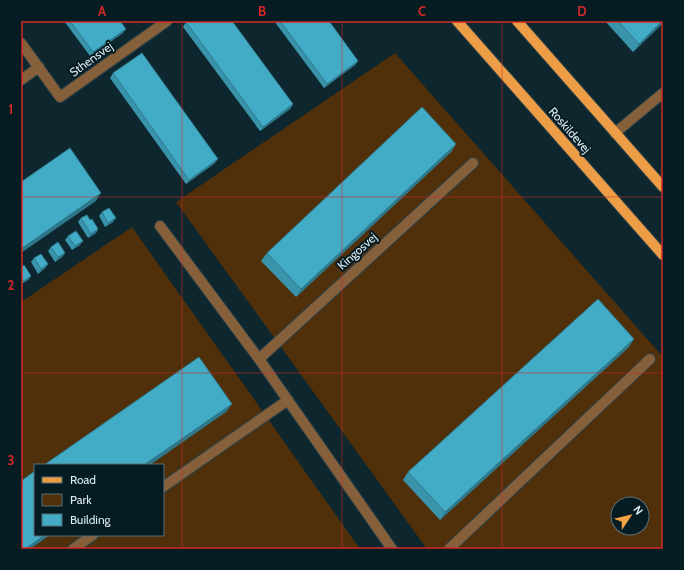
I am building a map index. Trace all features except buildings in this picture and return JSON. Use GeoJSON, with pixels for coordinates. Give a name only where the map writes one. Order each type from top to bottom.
{"type":"FeatureCollection","features":[{"type":"Feature","properties":{"kind":"main road","name":"Roskildevej"},"geometry":{"type":"LineString","coordinates":[[457,21],[663,255]]}},
{"type":"Feature","properties":{"kind":"main road"},"geometry":{"type":"LineString","coordinates":[[517,21],[663,187]]}},
{"type":"Feature","properties":{"kind":"street","name":"Sthensvej"},"geometry":{"type":"LineString","coordinates":[[21,43],[60,97],[167,21]]}},
{"type":"Feature","properties":{"kind":"street"},"geometry":{"type":"LineString","coordinates":[[21,80],[39,68]]}},
{"type":"Feature","properties":{"kind":"street"},"geometry":{"type":"LineString","coordinates":[[615,133],[663,93]]}},
{"type":"Feature","properties":{"kind":"street","name":"Kingosvej"},"geometry":{"type":"LineString","coordinates":[[259,359],[473,162]]}},
{"type":"Feature","properties":{"kind":"street"},"geometry":{"type":"LineString","coordinates":[[160,226],[259,359],[392,549]]}},
{"type":"Feature","properties":{"kind":"street"},"geometry":{"type":"LineString","coordinates":[[449,549],[650,359]]}},
{"type":"Feature","properties":{"kind":"street"},"geometry":{"type":"LineString","coordinates":[[164,486],[288,400]]}},
{"type":"Feature","properties":{"kind":"street"},"geometry":{"type":"LineString","coordinates":[[73,549],[92,536]]}},
{"type":"Feature","properties":{"kind":"green space"},"geometry":{"type":"Polygon","coordinates":[[[395,53],[663,357],[663,549],[427,549],[176,202],[395,53]]]}},
{"type":"Feature","properties":{"kind":"green space"},"geometry":{"type":"Polygon","coordinates":[[[132,227],[360,549],[21,549],[21,302],[132,227]]]}}]}
